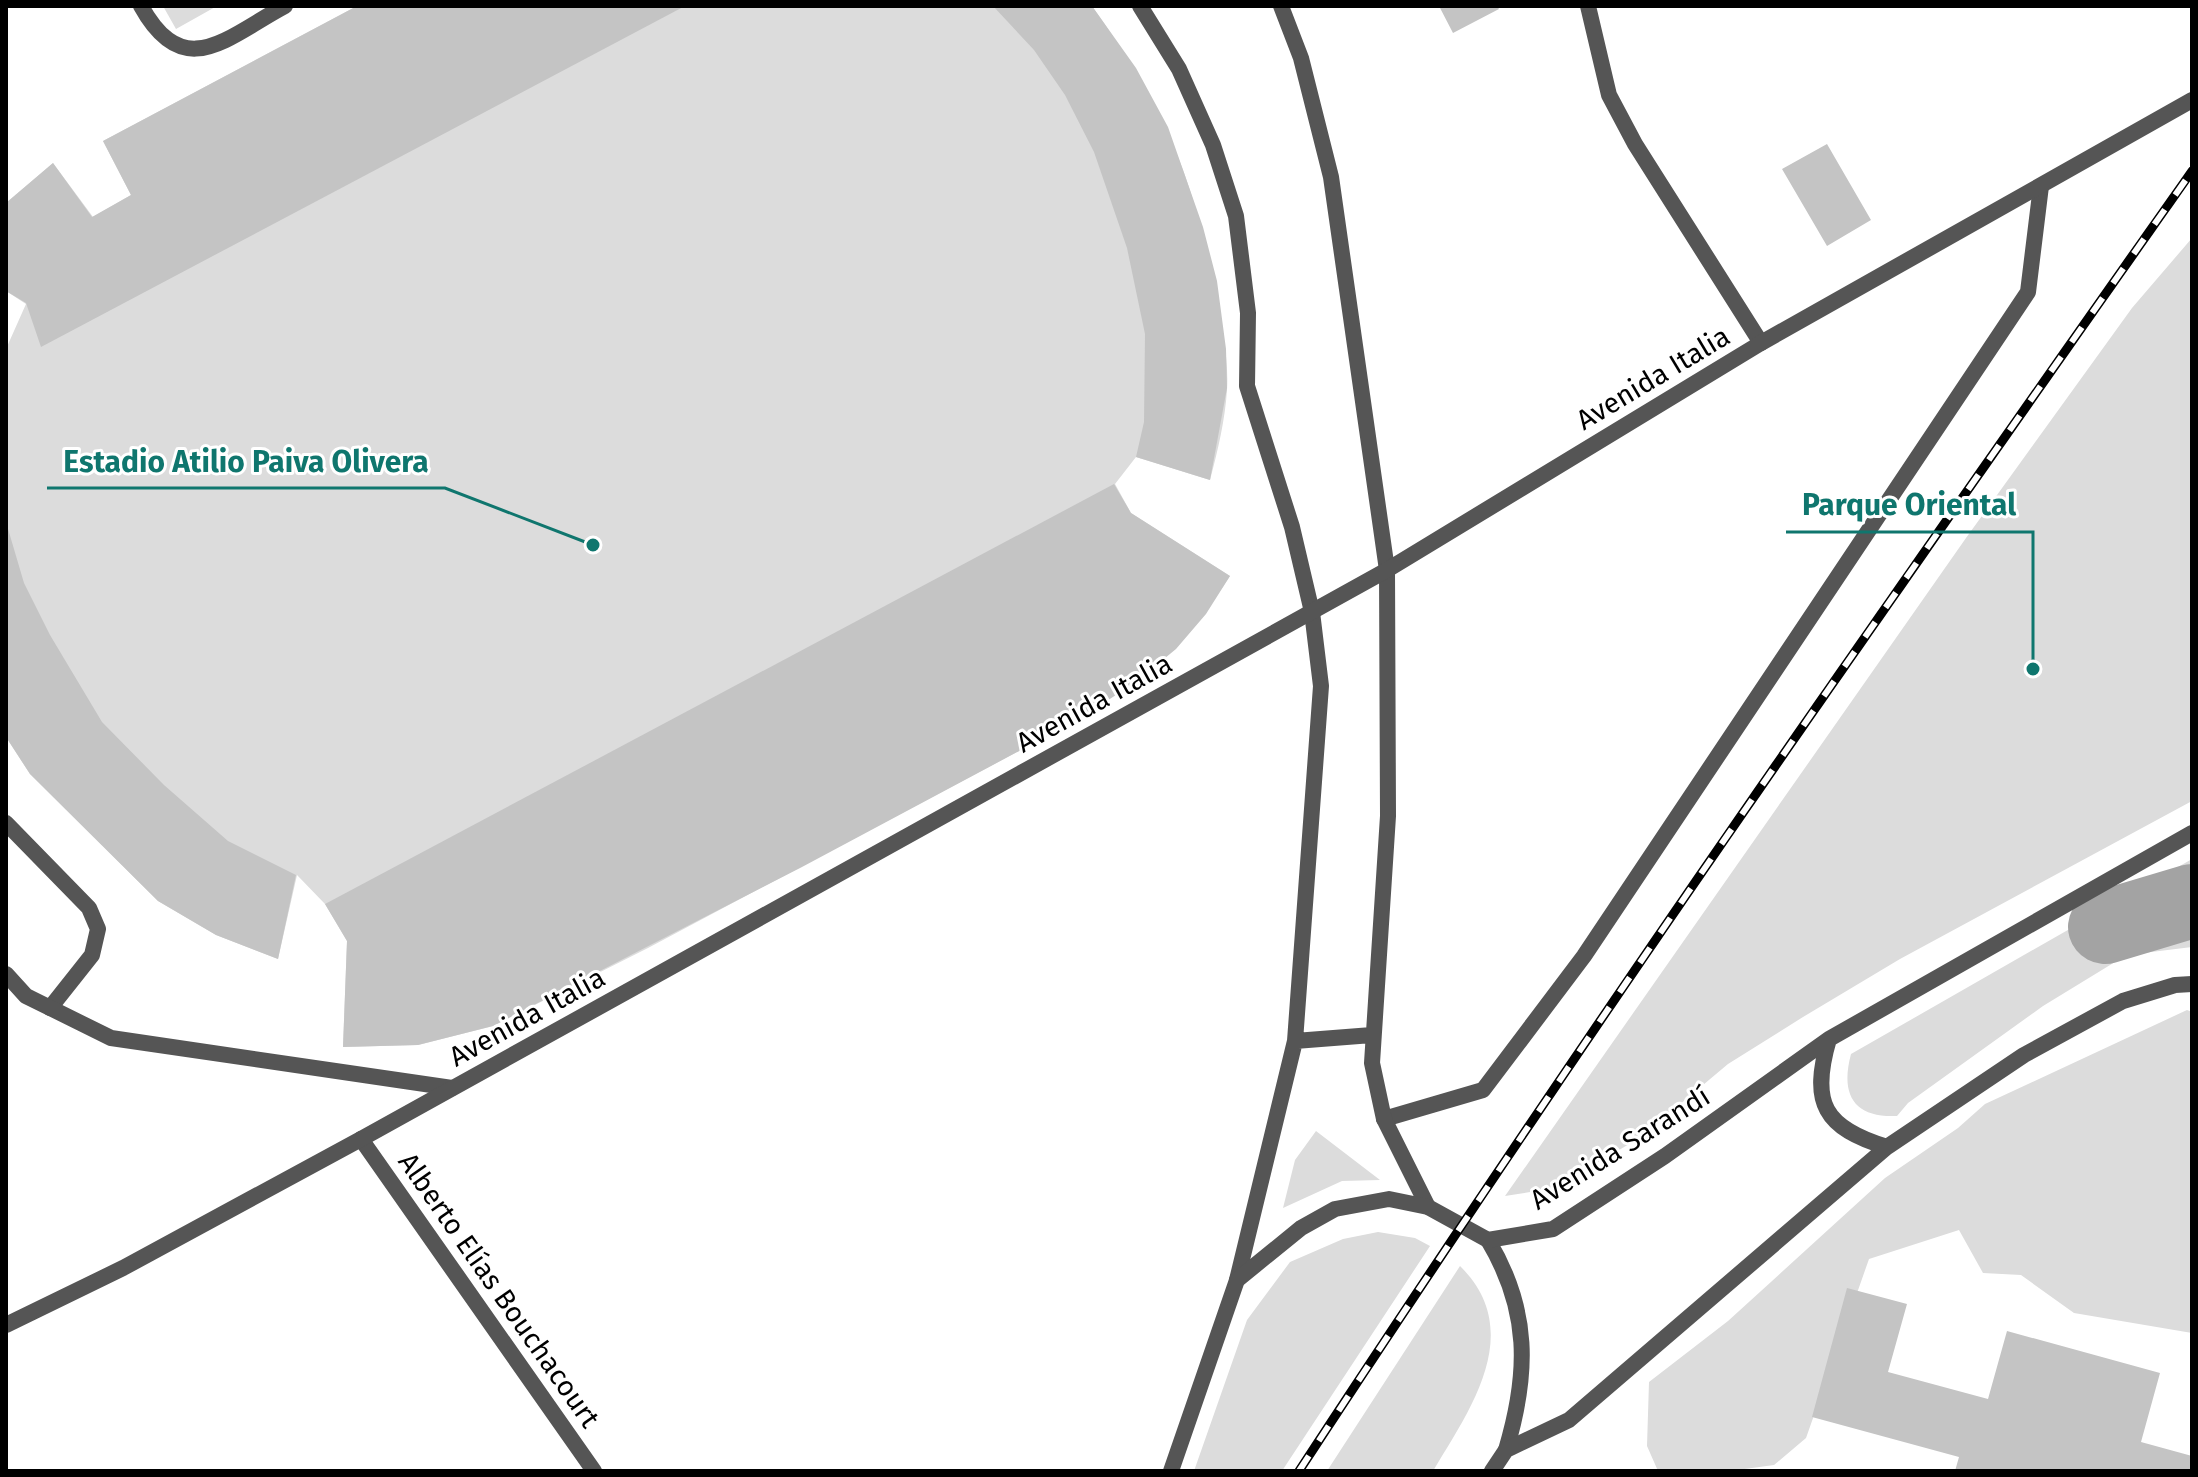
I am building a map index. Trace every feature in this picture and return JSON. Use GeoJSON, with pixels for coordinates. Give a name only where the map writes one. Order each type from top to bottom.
{"type":"FeatureCollection","features":[{"type":"Feature","properties":{"kind":"street"},"geometry":{"type":"LineString","coordinates":[[141,6],[151,25],[169,43],[183,50],[203,50],[285,6]]}},
{"type":"Feature","properties":{"kind":"street"},"geometry":{"type":"LineString","coordinates":[[1140,6],[1185,82],[1213,145],[1236,216],[1248,313],[1247,386],[1292,527],[1312,612],[1321,686],[1295,1041],[1237,1280],[1171,1471]]}},
{"type":"Feature","properties":{"kind":"street"},"geometry":{"type":"LineString","coordinates":[[1281,6],[1301,58],[1331,177],[1387,570],[1388,816],[1372,1063],[1384,1119],[1428,1207]]}},
{"type":"Feature","properties":{"kind":"street"},"geometry":{"type":"LineString","coordinates":[[1588,6],[1609,95],[1635,144],[1761,343]]}},
{"type":"Feature","properties":{"kind":"street","name":"Avenida Italia"},"geometry":{"type":"LineString","coordinates":[[6,1325],[123,1268],[361,1139],[1387,570],[1761,343],[2192,100]]}},
{"type":"Feature","properties":{"kind":"street"},"geometry":{"type":"LineString","coordinates":[[1384,1119],[1483,1090],[1584,956],[2028,292],[2041,186]]}},
{"type":"Feature","properties":{"kind":"street"},"geometry":{"type":"LineString","coordinates":[[6,823],[89,908],[98,929],[92,955],[50,1008]]}},
{"type":"Feature","properties":{"kind":"street","name":"Avenida Sarandí"},"geometry":{"type":"LineString","coordinates":[[1488,1240],[1553,1229],[1665,1156],[1829,1039],[2192,833]]}},
{"type":"Feature","properties":{"kind":"street"},"geometry":{"type":"LineString","coordinates":[[6,974],[26,996],[111,1038],[452,1088]]}},
{"type":"Feature","properties":{"kind":"street"},"geometry":{"type":"LineString","coordinates":[[1506,1450],[1569,1420],[1887,1147],[2024,1055],[2123,1001],[2175,985],[2192,984]]}},
{"type":"Feature","properties":{"kind":"street"},"geometry":{"type":"LineString","coordinates":[[1295,1041],[1372,1035]]}},
{"type":"Feature","properties":{"kind":"street"},"geometry":{"type":"LineString","coordinates":[[1829,1039],[1818,1074],[1826,1110],[1852,1136],[1887,1147]]}},
{"type":"Feature","properties":{"kind":"street","name":"Alberto Elías Bouchacourt"},"geometry":{"type":"LineString","coordinates":[[361,1139],[594,1471]]}},
{"type":"Feature","properties":{"kind":"street"},"geometry":{"type":"LineString","coordinates":[[1237,1280],[1301,1228],[1335,1209],[1389,1199],[1428,1207],[1488,1240],[1507,1272],[1521,1323],[1521,1385],[1506,1450],[1492,1471]]}},
{"type":"Feature","properties":{"kind":"shaded area"},"geometry":{"type":"Polygon","coordinates":[[[163,6],[217,6],[176,29],[163,6]]]}},
{"type":"Feature","properties":{"kind":"shaded area"},"geometry":{"type":"Polygon","coordinates":[[[357,6],[1092,6],[1138,76],[1172,142],[1185,176],[1206,250],[1227,365],[1225,412],[1210,480],[1136,457],[1115,484],[1131,513],[1230,576],[1214,600],[1181,640],[1145,673],[1079,719],[648,948],[493,1026],[418,1045],[343,1047],[347,941],[325,904],[297,875],[278,959],[216,935],[158,901],[30,774],[6,737],[6,349],[26,304],[6,291],[6,203],[53,163],[93,217],[131,195],[103,141],[357,6]]]}},
{"type":"Feature","properties":{"kind":"shaded area"},"geometry":{"type":"Polygon","coordinates":[[[2192,238],[2192,801],[1900,959],[1803,1017],[1728,1064],[1641,1137],[1555,1188],[1505,1196],[1966,538],[2132,308],[2192,238]]]}},
{"type":"Feature","properties":{"kind":"shaded area"},"geometry":{"type":"Polygon","coordinates":[[[2192,859],[2192,947],[2135,954],[2115,962],[2043,1006],[1908,1103],[1897,1116],[1870,1113],[1854,1101],[1848,1081],[1851,1054],[2192,859]]]}},
{"type":"Feature","properties":{"kind":"shaded area"},"geometry":{"type":"Polygon","coordinates":[[[2187,1010],[2192,1012],[2192,1333],[2074,1313],[2021,1275],[1983,1273],[1959,1230],[1869,1259],[1806,1438],[1774,1465],[1730,1471],[1658,1471],[1647,1446],[1649,1382],[1728,1321],[1885,1178],[1958,1128],[1985,1104],[2187,1010]]]}},
{"type":"Feature","properties":{"kind":"shaded area"},"geometry":{"type":"Polygon","coordinates":[[[1316,1131],[1380,1180],[1342,1181],[1283,1208],[1295,1160],[1316,1131]]]}},
{"type":"Feature","properties":{"kind":"shaded area"},"geometry":{"type":"Polygon","coordinates":[[[1378,1232],[1415,1238],[1430,1246],[1282,1471],[1194,1471],[1247,1320],[1290,1262],[1343,1239],[1378,1232]]]}},
{"type":"Feature","properties":{"kind":"shaded area"},"geometry":{"type":"Polygon","coordinates":[[[1460,1266],[1479,1291],[1489,1317],[1490,1343],[1486,1369],[1476,1396],[1433,1471],[1327,1471],[1460,1266]]]}},
{"type":"Feature","properties":{"kind":"building"},"geometry":{"type":"Polygon","coordinates":[[[357,6],[685,6],[41,347],[26,303],[6,291],[6,203],[53,163],[92,217],[131,195],[103,141],[357,6]]]}},
{"type":"Feature","properties":{"kind":"building"},"geometry":{"type":"Polygon","coordinates":[[[993,6],[1092,6],[1136,68],[1168,127],[1203,227],[1217,281],[1226,349],[1227,388],[1210,480],[1136,457],[1144,422],[1145,334],[1127,248],[1094,152],[1065,95],[1034,50],[993,6]]]}},
{"type":"Feature","properties":{"kind":"building"},"geometry":{"type":"Polygon","coordinates":[[[1439,6],[1497,6],[1499,9],[1453,33],[1439,6]]]}},
{"type":"Feature","properties":{"kind":"building"},"geometry":{"type":"Polygon","coordinates":[[[1827,144],[1871,220],[1827,246],[1782,169],[1827,144]]]}},
{"type":"Feature","properties":{"kind":"building"},"geometry":{"type":"Polygon","coordinates":[[[1114,484],[1131,513],[1230,576],[1206,614],[1176,649],[1136,682],[1079,719],[802,867],[493,1026],[418,1045],[343,1047],[347,941],[325,904],[1114,484]]]}},
{"type":"Feature","properties":{"kind":"building"},"geometry":{"type":"Polygon","coordinates":[[[6,522],[24,583],[50,635],[102,722],[164,785],[228,841],[296,875],[278,959],[216,935],[158,901],[30,774],[6,737],[6,522]]]}},
{"type":"Feature","properties":{"kind":"building"},"geometry":{"type":"Polygon","coordinates":[[[1847,1288],[1907,1304],[1888,1372],[1988,1399],[2007,1331],[2160,1373],[2141,1442],[2192,1456],[2192,1471],[1955,1471],[1959,1457],[1812,1417],[1847,1288]]]}},
{"type":"Feature","properties":{"kind":"waterway"},"geometry":{"type":"LineString","coordinates":[[2105,927],[2192,901]]}},
{"type":"Feature","properties":{"kind":"railway"},"geometry":{"type":"LineString","coordinates":[[1299,1471],[1628,980],[2192,171]]}},
{"type":"Feature","properties":{"kind":"place","name":"Estadio Atilio Paiva Olivera"},"geometry":{"type":"Point","coordinates":[593,545]}},
{"type":"Feature","properties":{"kind":"place","name":"Parque Oriental"},"geometry":{"type":"Point","coordinates":[2033,669]}}]}
